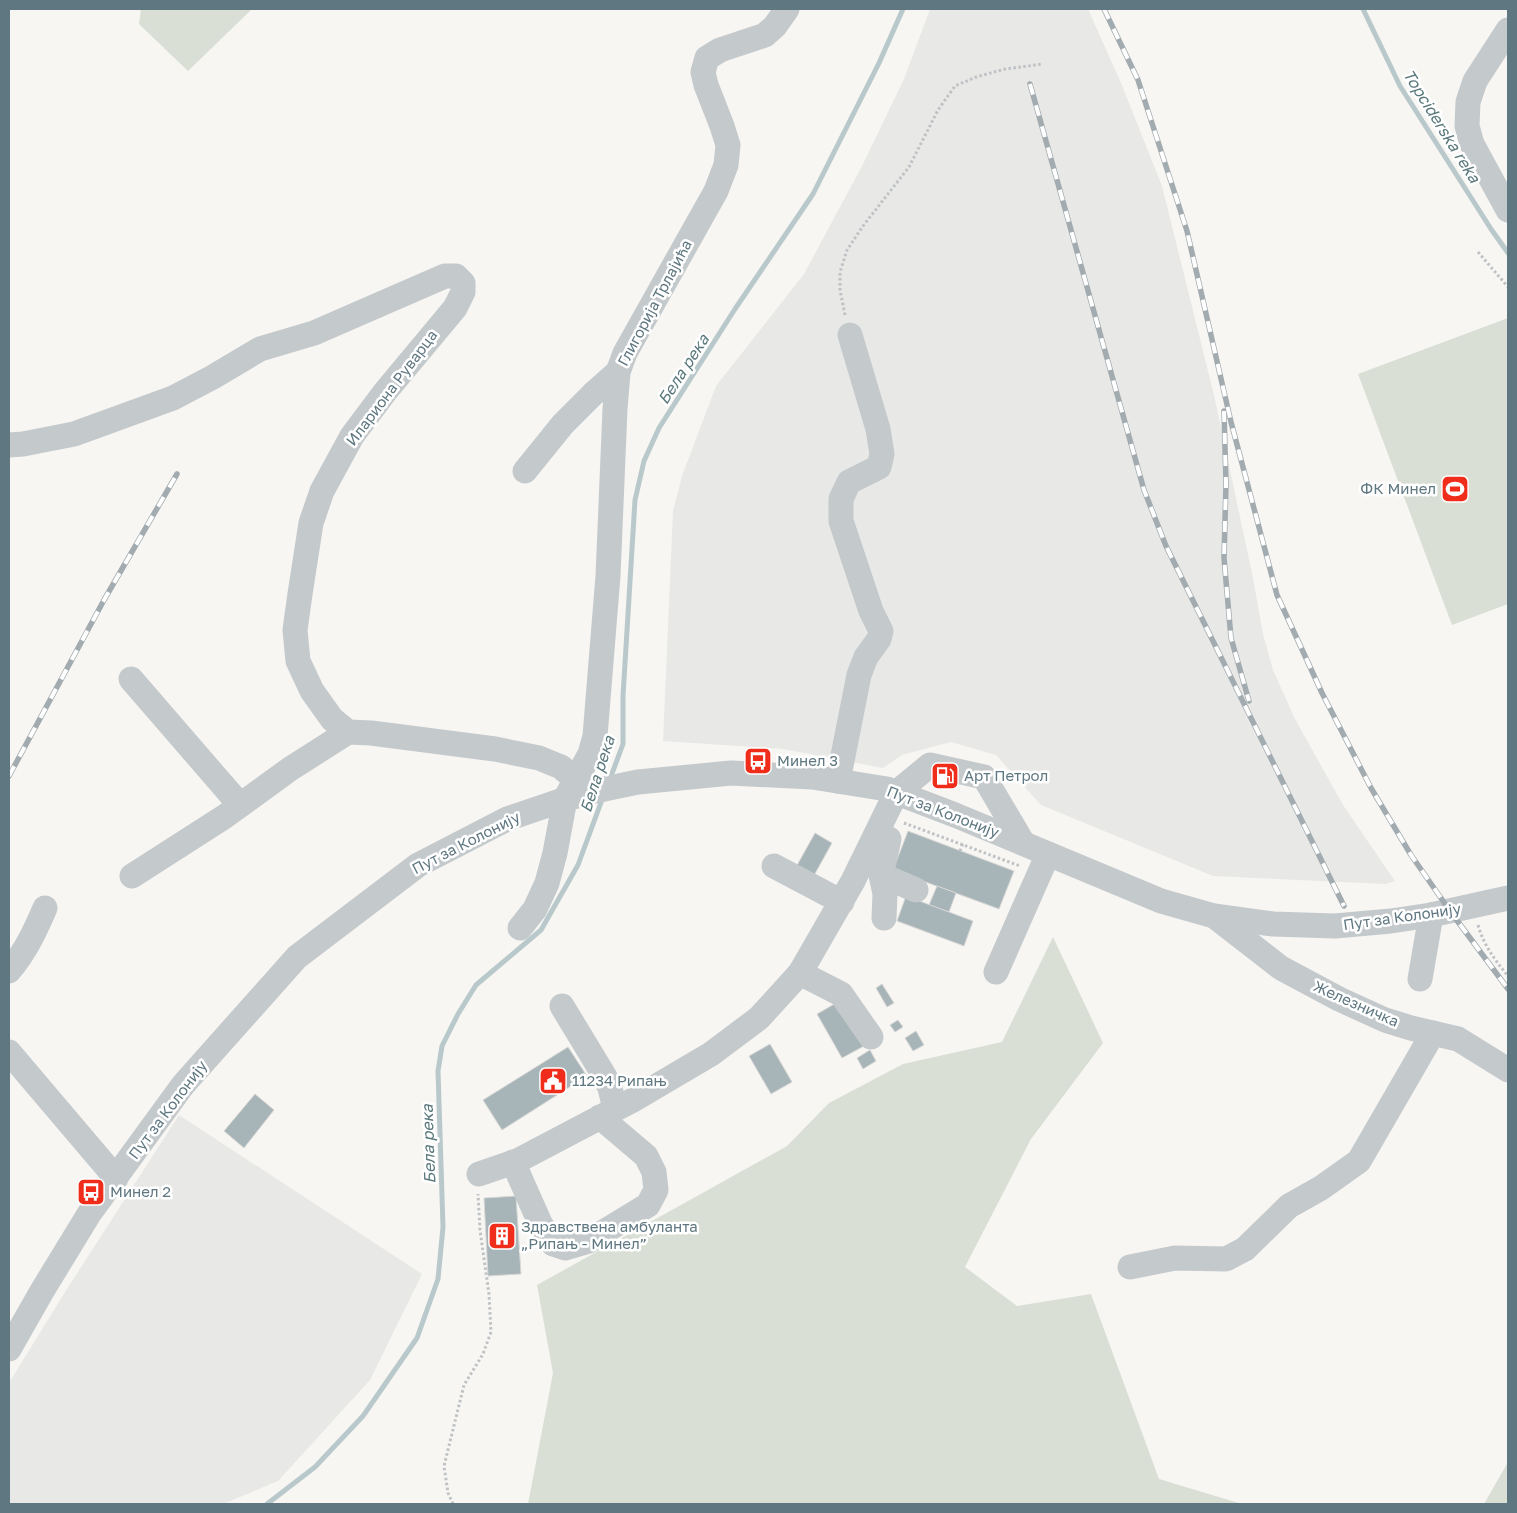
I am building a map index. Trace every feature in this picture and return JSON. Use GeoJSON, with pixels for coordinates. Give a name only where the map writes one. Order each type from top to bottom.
{"type":"FeatureCollection","features":[{"type":"Feature","properties":{"kind":"street","name":"Глигорија Трлајића"},"geometry":{"type":"LineString","coordinates":[[577,790],[595,736],[608,576],[618,372],[625,353],[716,191],[726,165],[728,145],[703,72],[707,58],[720,50],[765,35],[775,26],[787,9]]}},
{"type":"Feature","properties":{"kind":"street"},"geometry":{"type":"LineString","coordinates":[[1508,30],[1475,81],[1468,102],[1467,126],[1472,144],[1508,210]]}},
{"type":"Feature","properties":{"kind":"street","name":"Илариона Руварца"},"geometry":{"type":"LineString","coordinates":[[9,445],[74,434],[172,398],[213,377],[260,348],[314,333],[445,276],[456,276],[463,283],[463,292],[455,308],[385,392],[352,436],[322,491],[311,524],[295,630],[298,661],[312,691],[332,719],[348,732]]}},
{"type":"Feature","properties":{"kind":"street"},"geometry":{"type":"LineString","coordinates":[[838,781],[859,675],[866,657],[879,639],[881,631],[871,611],[841,521],[841,498],[850,482],[879,467],[882,454],[878,430],[850,335]]}},
{"type":"Feature","properties":{"kind":"street"},"geometry":{"type":"LineString","coordinates":[[525,471],[563,424],[618,372]]}},
{"type":"Feature","properties":{"kind":"street"},"geometry":{"type":"LineString","coordinates":[[131,679],[240,805]]}},
{"type":"Feature","properties":{"kind":"street"},"geometry":{"type":"LineString","coordinates":[[132,876],[348,732],[371,733],[476,746],[539,758],[561,767],[577,790],[555,853],[547,884],[535,910],[520,928]]}},
{"type":"Feature","properties":{"kind":"street"},"geometry":{"type":"LineString","coordinates":[[479,1174],[513,1162],[608,1113],[711,1054],[759,1018],[800,973],[848,892],[896,793],[930,765],[984,777],[1021,855]]}},
{"type":"Feature","properties":{"kind":"street","name":"Пут за Колонију"},"geometry":{"type":"LineString","coordinates":[[9,1349],[89,1214],[183,1085],[297,957],[418,865],[507,819],[577,790],[731,773],[812,777],[888,789],[954,815],[1021,855],[1048,854],[1161,901],[1214,916],[1273,924],[1335,926],[1391,921],[1431,915],[1508,898]]}},
{"type":"Feature","properties":{"kind":"street"},"geometry":{"type":"LineString","coordinates":[[884,896],[893,830]]}},
{"type":"Feature","properties":{"kind":"street"},"geometry":{"type":"LineString","coordinates":[[996,972],[1048,854]]}},
{"type":"Feature","properties":{"kind":"street"},"geometry":{"type":"LineString","coordinates":[[774,866],[848,892],[884,896],[916,890]]}},
{"type":"Feature","properties":{"kind":"street"},"geometry":{"type":"LineString","coordinates":[[9,971],[21,957],[32,938],[45,908]]}},
{"type":"Feature","properties":{"kind":"street"},"geometry":{"type":"LineString","coordinates":[[1420,979],[1431,915]]}},
{"type":"Feature","properties":{"kind":"street","name":"Железничка"},"geometry":{"type":"LineString","coordinates":[[1214,916],[1281,968],[1339,1000],[1385,1020],[1458,1039],[1508,1070]]}},
{"type":"Feature","properties":{"kind":"street"},"geometry":{"type":"LineString","coordinates":[[800,973],[841,994],[871,1037]]}},
{"type":"Feature","properties":{"kind":"street"},"geometry":{"type":"LineString","coordinates":[[513,1162],[540,1223],[553,1244],[565,1248],[588,1241],[648,1205],[656,1190],[654,1172],[646,1156],[608,1113],[610,1088],[562,1006]]}},
{"type":"Feature","properties":{"kind":"street"},"geometry":{"type":"LineString","coordinates":[[1130,1267],[1175,1258],[1226,1259],[1245,1248],[1289,1206],[1321,1188],[1359,1161],[1433,1033]]}},
{"type":"Feature","properties":{"kind":"street"},"geometry":{"type":"LineString","coordinates":[[9,1052],[116,1178]]}},
{"type":"Feature","properties":{"kind":"path"},"geometry":{"type":"LineString","coordinates":[[850,335],[840,290],[840,272],[847,250],[863,226],[909,167],[938,110],[955,86],[976,77],[1043,64]]}},
{"type":"Feature","properties":{"kind":"path"},"geometry":{"type":"LineString","coordinates":[[1478,252],[1508,287]]}},
{"type":"Feature","properties":{"kind":"path"},"geometry":{"type":"LineString","coordinates":[[893,830],[1021,855]]}},
{"type":"Feature","properties":{"kind":"path"},"geometry":{"type":"LineString","coordinates":[[1473,906],[1482,938],[1492,956],[1508,976]]}},
{"type":"Feature","properties":{"kind":"path"},"geometry":{"type":"LineString","coordinates":[[453,1504],[448,1493],[444,1466],[464,1385],[483,1354],[491,1332],[489,1294],[478,1204],[479,1174]]}},
{"type":"Feature","properties":{"kind":"shaded area"},"geometry":{"type":"Polygon","coordinates":[[[141,9],[252,9],[188,71],[139,24],[141,9]]]}},
{"type":"Feature","properties":{"kind":"shaded area"},"geometry":{"type":"Polygon","coordinates":[[[930,9],[1088,9],[1121,83],[1162,186],[1214,395],[1263,634],[1273,670],[1295,719],[1343,805],[1395,881],[1386,884],[1213,876],[1041,805],[996,755],[951,742],[902,755],[883,768],[783,749],[663,741],[673,511],[682,476],[716,386],[804,274],[862,166],[904,79],[930,9]]]}},
{"type":"Feature","properties":{"kind":"shaded area","name":"ФК Минел"},"geometry":{"type":"Polygon","coordinates":[[[1508,318],[1508,604],[1452,625],[1358,374],[1508,318]]]}},
{"type":"Feature","properties":{"kind":"shaded area"},"geometry":{"type":"Polygon","coordinates":[[[1053,937],[1103,1043],[1031,1139],[965,1267],[1017,1306],[1091,1294],[1159,1479],[1242,1504],[528,1504],[553,1373],[537,1285],[787,1146],[829,1103],[903,1064],[1002,1042],[1053,937]]]}},
{"type":"Feature","properties":{"kind":"shaded area"},"geometry":{"type":"Polygon","coordinates":[[[179,1115],[422,1274],[370,1380],[278,1481],[223,1504],[9,1504],[9,1383],[179,1115]]]}},
{"type":"Feature","properties":{"kind":"shaded area"},"geometry":{"type":"Polygon","coordinates":[[[1508,1462],[1508,1504],[1484,1504],[1508,1462]]]}},
{"type":"Feature","properties":{"kind":"building"},"geometry":{"type":"Polygon","coordinates":[[[908,831],[1014,871],[999,909],[893,870],[908,831]]]}},
{"type":"Feature","properties":{"kind":"building"},"geometry":{"type":"Polygon","coordinates":[[[815,833],[832,843],[812,879],[795,869],[815,833]]]}},
{"type":"Feature","properties":{"kind":"building"},"geometry":{"type":"Polygon","coordinates":[[[937,886],[956,893],[949,912],[929,905],[937,886]]]}},
{"type":"Feature","properties":{"kind":"building"},"geometry":{"type":"Polygon","coordinates":[[[906,896],[973,921],[964,946],[897,921],[906,896]]]}},
{"type":"Feature","properties":{"kind":"building"},"geometry":{"type":"Polygon","coordinates":[[[882,984],[894,1003],[887,1007],[876,988],[882,984]]]}},
{"type":"Feature","properties":{"kind":"building"},"geometry":{"type":"Polygon","coordinates":[[[838,1002],[864,1046],[842,1058],[817,1014],[838,1002]]]}},
{"type":"Feature","properties":{"kind":"building"},"geometry":{"type":"Polygon","coordinates":[[[898,1020],[903,1027],[895,1032],[890,1025],[898,1020]]]}},
{"type":"Feature","properties":{"kind":"building"},"geometry":{"type":"Polygon","coordinates":[[[916,1031],[924,1045],[913,1051],[905,1038],[916,1031]]]}},
{"type":"Feature","properties":{"kind":"building"},"geometry":{"type":"Polygon","coordinates":[[[770,1044],[792,1082],[771,1094],[749,1056],[770,1044]]]}},
{"type":"Feature","properties":{"kind":"building"},"geometry":{"type":"Polygon","coordinates":[[[568,1047],[587,1076],[502,1130],[483,1100],[568,1047]]]}},
{"type":"Feature","properties":{"kind":"building"},"geometry":{"type":"Polygon","coordinates":[[[870,1050],[876,1061],[863,1069],[857,1058],[870,1050]]]}},
{"type":"Feature","properties":{"kind":"building"},"geometry":{"type":"Polygon","coordinates":[[[255,1094],[274,1110],[244,1148],[224,1131],[255,1094]]]}},
{"type":"Feature","properties":{"kind":"building","name":"Здравствена амбуланта „Рипањ - Минел”"},"geometry":{"type":"Polygon","coordinates":[[[516,1196],[521,1274],[488,1276],[484,1198],[516,1196]]]}},
{"type":"Feature","properties":{"kind":"waterway","name":"Бела река"},"geometry":{"type":"LineString","coordinates":[[610,779],[623,744],[623,696],[635,500],[644,461],[659,428],[735,309],[813,194],[879,63],[903,9]]}},
{"type":"Feature","properties":{"kind":"waterway","name":"Topciderska reka"},"geometry":{"type":"LineString","coordinates":[[1363,9],[1400,86],[1508,253]]}},
{"type":"Feature","properties":{"kind":"waterway","name":"Бела река"},"geometry":{"type":"LineString","coordinates":[[267,1504],[315,1467],[363,1416],[417,1338],[438,1279],[443,1227],[438,1071],[442,1046],[458,1014],[476,985],[541,930],[578,865],[603,797]]}},
{"type":"Feature","properties":{"kind":"railway"},"geometry":{"type":"LineString","coordinates":[[1104,9],[1138,80],[1187,231],[1231,422],[1277,595],[1322,693],[1371,788],[1411,855],[1508,989]]}},
{"type":"Feature","properties":{"kind":"railway"},"geometry":{"type":"LineString","coordinates":[[1030,84],[1144,490],[1166,546],[1344,906]]}},
{"type":"Feature","properties":{"kind":"railway"},"geometry":{"type":"LineString","coordinates":[[1224,411],[1226,484],[1224,558],[1231,638],[1249,701]]}},
{"type":"Feature","properties":{"kind":"railway"},"geometry":{"type":"LineString","coordinates":[[9,776],[104,600],[177,474]]}},
{"type":"Feature","properties":{"kind":"place","name":"ФК Минел"},"geometry":{"type":"Point","coordinates":[1455,489]}},
{"type":"Feature","properties":{"kind":"place","name":"Минел 3"},"geometry":{"type":"Point","coordinates":[758,761]}},
{"type":"Feature","properties":{"kind":"place","name":"Арт Петрол"},"geometry":{"type":"Point","coordinates":[945,776]}},
{"type":"Feature","properties":{"kind":"place","name":"11234 Рипањ"},"geometry":{"type":"Point","coordinates":[553,1081]}},
{"type":"Feature","properties":{"kind":"place","name":"Минел 2"},"geometry":{"type":"Point","coordinates":[91,1192]}},
{"type":"Feature","properties":{"kind":"place","name":"Здравствена амбуланта „Рипањ - Минел”"},"geometry":{"type":"Point","coordinates":[502,1236]}}]}
